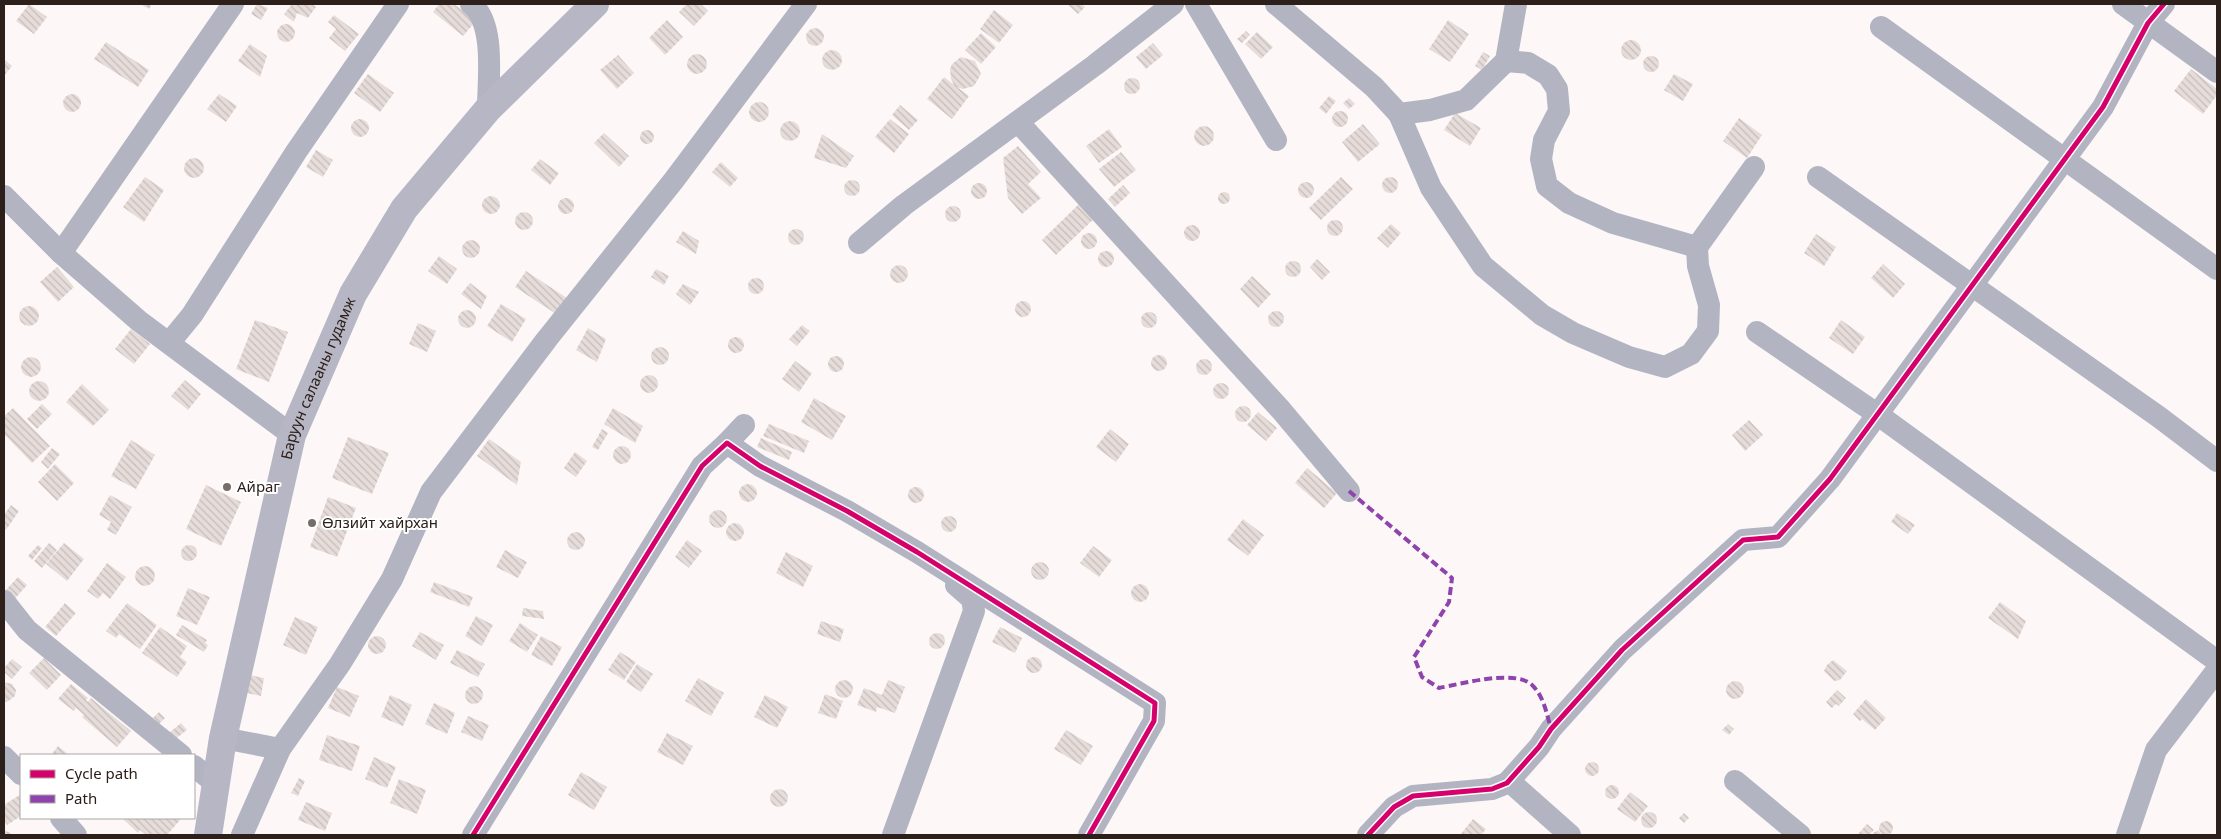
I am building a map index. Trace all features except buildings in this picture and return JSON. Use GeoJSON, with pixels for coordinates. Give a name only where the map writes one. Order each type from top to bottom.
{"type":"FeatureCollection","features":[{"type":"Feature","properties":{"kind":"main road","name":"Баруун салааны гудамж"},"geometry":{"type":"LineString","coordinates":[[208,835],[223,738],[292,434],[353,294],[398,218],[488,109],[595,4]]}},
{"type":"Feature","properties":{"kind":"street"},"geometry":{"type":"LineString","coordinates":[[61,254],[233,4]]}},
{"type":"Feature","properties":{"kind":"street"},"geometry":{"type":"LineString","coordinates":[[169,343],[192,315],[296,152],[398,4]]}},
{"type":"Feature","properties":{"kind":"street"},"geometry":{"type":"LineString","coordinates":[[471,4],[478,9],[488,39],[488,109]]}},
{"type":"Feature","properties":{"kind":"street"},"geometry":{"type":"LineString","coordinates":[[242,835],[280,749],[340,664],[392,579],[431,492],[547,339],[674,180],[806,4]]}},
{"type":"Feature","properties":{"kind":"street"},"geometry":{"type":"LineString","coordinates":[[859,242],[904,205],[1096,66],[1173,4]]}},
{"type":"Feature","properties":{"kind":"street"},"geometry":{"type":"LineString","coordinates":[[1196,4],[1276,140]]}},
{"type":"Feature","properties":{"kind":"street"},"geometry":{"type":"LineString","coordinates":[[1276,4],[1374,87],[1399,114],[1431,188],[1483,266],[1542,315],[1573,333],[1629,357],[1665,367],[1691,354],[1708,331],[1709,305],[1698,266],[1697,247],[1754,167]]}},
{"type":"Feature","properties":{"kind":"street"},"geometry":{"type":"LineString","coordinates":[[1399,114],[1430,110],[1466,100],[1506,61],[1516,4]]}},
{"type":"Feature","properties":{"kind":"street"},"geometry":{"type":"LineString","coordinates":[[2123,4],[2217,72]]}},
{"type":"Feature","properties":{"kind":"street"},"geometry":{"type":"LineString","coordinates":[[1368,835],[1394,807],[1413,796],[1492,789],[1509,781],[1539,747],[1551,729],[1622,650],[1736,546],[1743,540],[1778,537],[1830,479],[2103,107],[2148,23],[2164,4]]}},
{"type":"Feature","properties":{"kind":"street"},"geometry":{"type":"LineString","coordinates":[[1881,26],[2217,269]]}},
{"type":"Feature","properties":{"kind":"street"},"geometry":{"type":"LineString","coordinates":[[1506,61],[1528,64],[1548,75],[1558,89],[1559,111],[1544,140],[1541,159],[1546,186],[1569,203],[1613,223],[1697,247]]}},
{"type":"Feature","properties":{"kind":"street"},"geometry":{"type":"LineString","coordinates":[[1018,122],[1281,410],[1349,491]]}},
{"type":"Feature","properties":{"kind":"street"},"geometry":{"type":"LineString","coordinates":[[1818,177],[2159,417],[2217,461]]}},
{"type":"Feature","properties":{"kind":"street"},"geometry":{"type":"LineString","coordinates":[[4,196],[61,254],[139,321],[292,434]]}},
{"type":"Feature","properties":{"kind":"street"},"geometry":{"type":"LineString","coordinates":[[1757,332],[1878,414],[2217,661]]}},
{"type":"Feature","properties":{"kind":"street"},"geometry":{"type":"LineString","coordinates":[[473,835],[702,466],[744,425]]}},
{"type":"Feature","properties":{"kind":"street"},"geometry":{"type":"LineString","coordinates":[[727,443],[760,466],[847,511],[917,552],[1134,691],[1155,702],[1154,721],[1089,835]]}},
{"type":"Feature","properties":{"kind":"street"},"geometry":{"type":"LineString","coordinates":[[894,835],[974,611],[972,599],[917,552]]}},
{"type":"Feature","properties":{"kind":"street"},"geometry":{"type":"LineString","coordinates":[[4,601],[27,630],[180,754]]}},
{"type":"Feature","properties":{"kind":"street"},"geometry":{"type":"LineString","coordinates":[[2127,835],[2156,750],[2217,670]]}},
{"type":"Feature","properties":{"kind":"street"},"geometry":{"type":"LineString","coordinates":[[223,738],[280,749]]}},
{"type":"Feature","properties":{"kind":"street"},"geometry":{"type":"LineString","coordinates":[[4,757],[20,773]]}},
{"type":"Feature","properties":{"kind":"street"},"geometry":{"type":"LineString","coordinates":[[195,767],[216,784]]}},
{"type":"Feature","properties":{"kind":"street"},"geometry":{"type":"LineString","coordinates":[[1509,781],[1570,835]]}},
{"type":"Feature","properties":{"kind":"street"},"geometry":{"type":"LineString","coordinates":[[1735,781],[1800,835]]}},
{"type":"Feature","properties":{"kind":"street"},"geometry":{"type":"LineString","coordinates":[[62,819],[76,835]]}},
{"type":"Feature","properties":{"kind":"marked path"},"geometry":{"type":"LineString","coordinates":[[1349,491],[1452,578],[1449,602],[1414,657],[1422,677],[1439,688],[1488,679],[1515,678],[1525,681],[1533,686],[1540,695],[1551,729]]}},
{"type":"Feature","properties":{"kind":"cycle path"},"geometry":{"type":"LineString","coordinates":[[1368,835],[1394,807],[1413,796],[1492,789],[1507,783],[1539,747],[1551,729],[1622,650],[1743,540],[1778,537],[1830,479],[2103,107],[2148,23],[2164,4]]}},
{"type":"Feature","properties":{"kind":"cycle path"},"geometry":{"type":"LineString","coordinates":[[473,835],[702,466],[727,443],[760,466],[847,511],[917,552],[1155,703],[1154,721],[1089,835]]}},
{"type":"Feature","properties":{"kind":"place","name":"Айраг"},"geometry":{"type":"Point","coordinates":[227,487]}},
{"type":"Feature","properties":{"kind":"place","name":"Өлзийт хайрхан"},"geometry":{"type":"Point","coordinates":[312,523]}}]}
